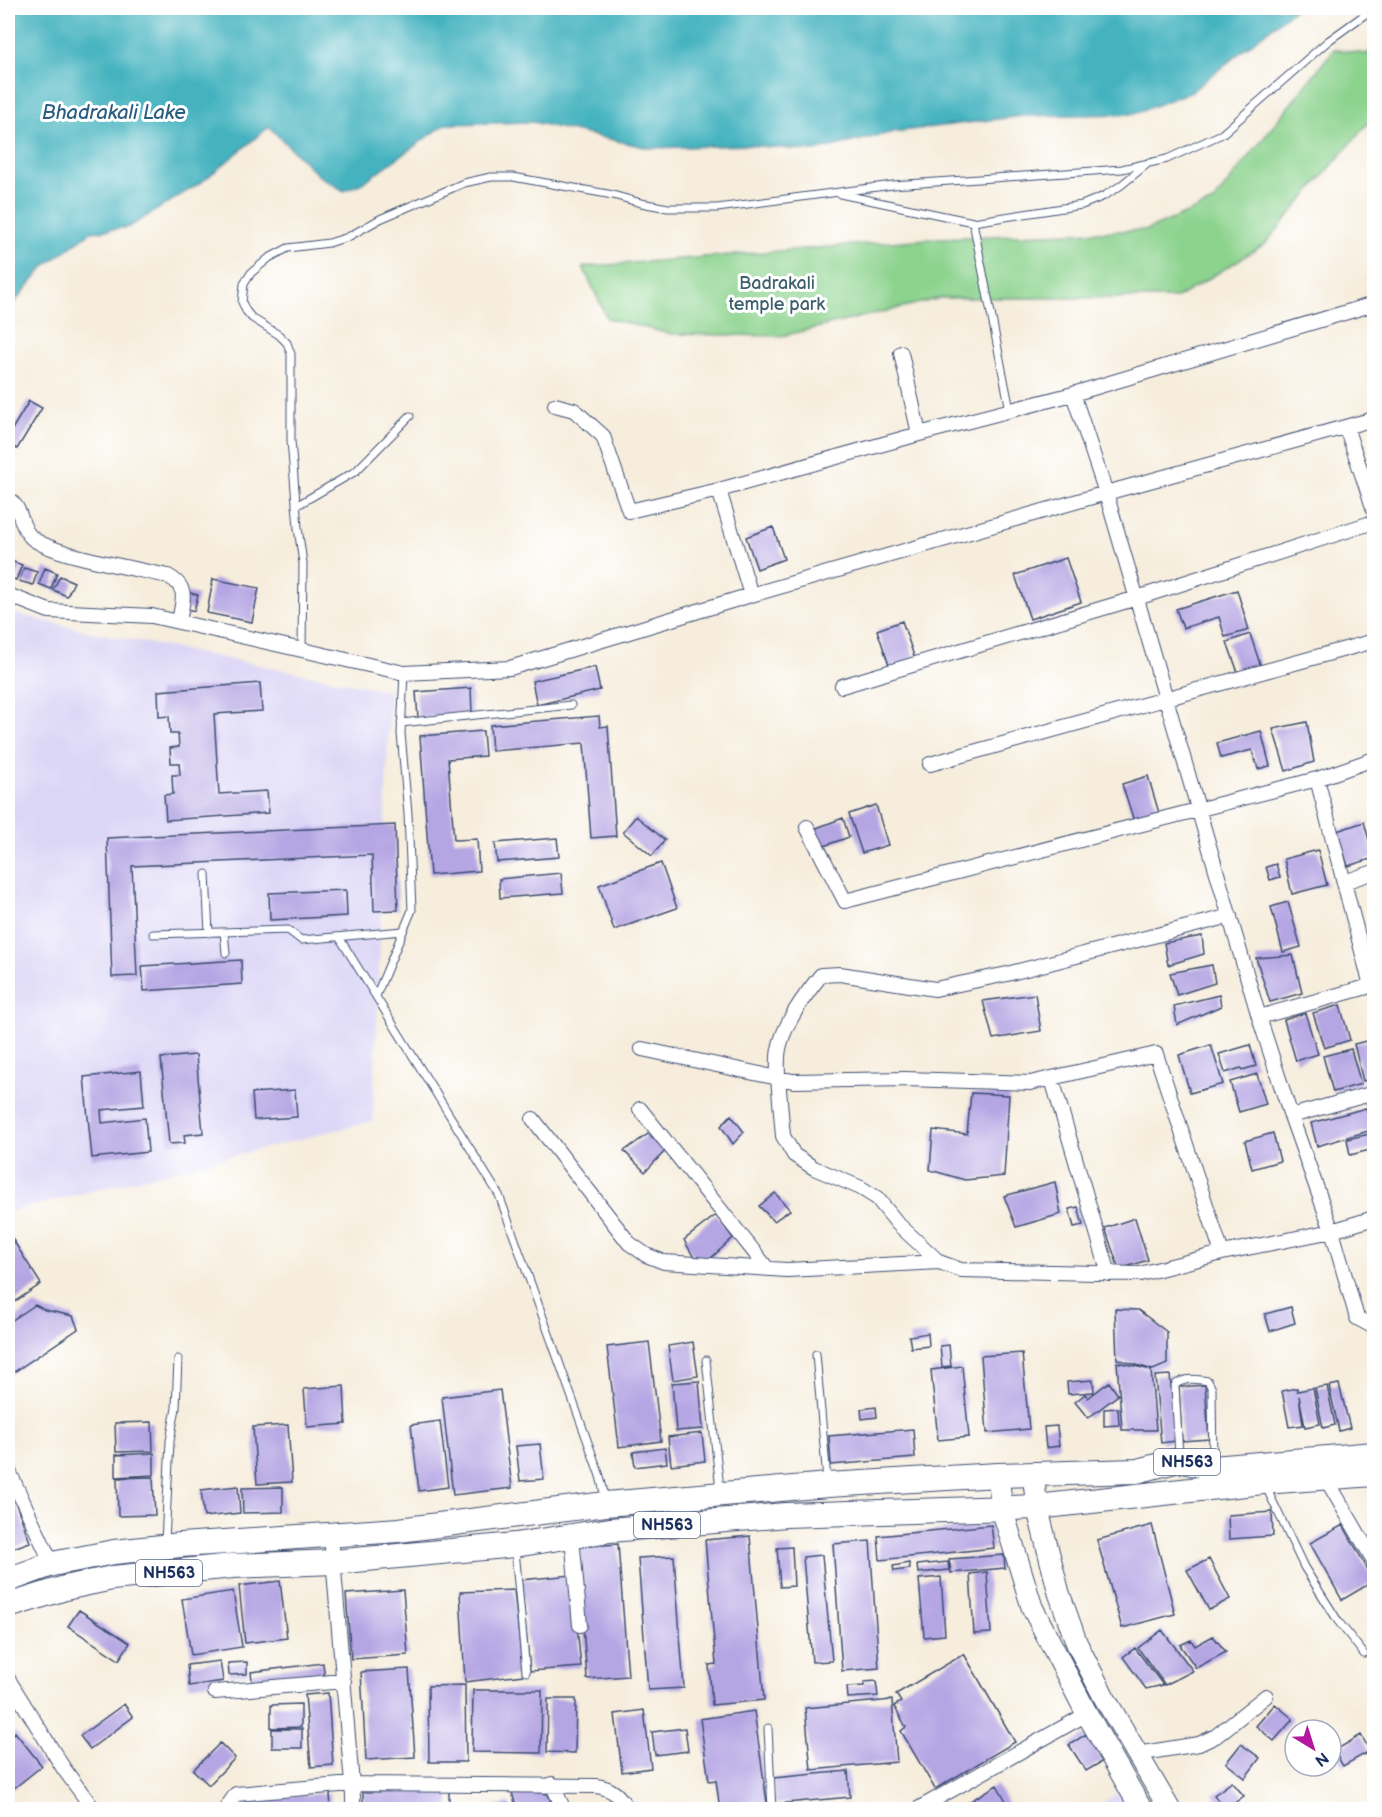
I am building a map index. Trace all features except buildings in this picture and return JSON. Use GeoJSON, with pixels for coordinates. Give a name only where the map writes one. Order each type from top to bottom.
{"type":"FeatureCollection","features":[{"type":"Feature","properties":{"kind":"highway","name":"NH563"},"geometry":{"type":"LineString","coordinates":[[8,1606],[64,1588],[112,1578],[232,1566],[334,1562],[515,1545],[609,1530],[786,1515],[1037,1507],[1263,1482],[1374,1454]]}},
{"type":"Feature","properties":{"kind":"highway","name":"NH563"},"geometry":{"type":"LineString","coordinates":[[8,1580],[52,1564],[114,1552],[165,1546],[399,1530],[606,1504],[828,1485],[998,1475],[1137,1471],[1179,1460],[1214,1468],[1320,1468],[1374,1473]]}},
{"type":"Feature","properties":{"kind":"main road"},"geometry":{"type":"LineString","coordinates":[[1033,1474],[1037,1507],[1059,1593],[1077,1644],[1104,1697],[1170,1809]]}},
{"type":"Feature","properties":{"kind":"main road"},"geometry":{"type":"LineString","coordinates":[[998,1475],[1002,1509],[1032,1607],[1087,1714],[1142,1809]]}},
{"type":"Feature","properties":{"kind":"street"},"geometry":{"type":"LineString","coordinates":[[555,405],[574,410],[603,436],[629,511],[719,490],[1073,394],[1374,304]]}},
{"type":"Feature","properties":{"kind":"street"},"geometry":{"type":"LineString","coordinates":[[901,353],[919,434]]}},
{"type":"Feature","properties":{"kind":"street"},"geometry":{"type":"LineString","coordinates":[[1073,394],[1106,493],[1259,1017],[1332,1231],[1357,1318],[1374,1328]]}},
{"type":"Feature","properties":{"kind":"street"},"geometry":{"type":"LineString","coordinates":[[8,595],[49,611],[152,616],[404,673],[510,668],[751,595],[1374,419]]}},
{"type":"Feature","properties":{"kind":"street"},"geometry":{"type":"LineString","coordinates":[[1346,427],[1374,510]]}},
{"type":"Feature","properties":{"kind":"street"},"geometry":{"type":"LineString","coordinates":[[719,490],[751,595]]}},
{"type":"Feature","properties":{"kind":"street"},"geometry":{"type":"LineString","coordinates":[[8,499],[16,505],[31,538],[44,545],[61,552],[168,576],[177,581],[183,592],[179,622]]}},
{"type":"Feature","properties":{"kind":"street"},"geometry":{"type":"LineString","coordinates":[[842,686],[1137,598],[1374,522]]}},
{"type":"Feature","properties":{"kind":"street"},"geometry":{"type":"LineString","coordinates":[[930,764],[1374,641]]}},
{"type":"Feature","properties":{"kind":"street"},"geometry":{"type":"LineString","coordinates":[[807,827],[845,902],[1317,779],[1374,759]]}},
{"type":"Feature","properties":{"kind":"street"},"geometry":{"type":"LineString","coordinates":[[1259,1017],[1373,986],[1317,779]]}},
{"type":"Feature","properties":{"kind":"street"},"geometry":{"type":"LineString","coordinates":[[1344,882],[1374,872]]}},
{"type":"Feature","properties":{"kind":"street"},"geometry":{"type":"LineString","coordinates":[[939,1262],[898,1224],[877,1198],[861,1188],[814,1168],[794,1155],[783,1136],[778,1077],[779,1048],[808,991],[821,975],[840,974],[935,989],[1006,974],[1230,916]]}},
{"type":"Feature","properties":{"kind":"street"},"geometry":{"type":"LineString","coordinates":[[642,1049],[793,1081],[905,1079],[1030,1083],[1156,1054],[1222,1253]]}},
{"type":"Feature","properties":{"kind":"street"},"geometry":{"type":"LineString","coordinates":[[1052,1079],[1109,1274]]}},
{"type":"Feature","properties":{"kind":"street"},"geometry":{"type":"LineString","coordinates":[[1291,1116],[1374,1093]]}},
{"type":"Feature","properties":{"kind":"street"},"geometry":{"type":"LineString","coordinates":[[640,1109],[767,1268]]}},
{"type":"Feature","properties":{"kind":"street"},"geometry":{"type":"LineString","coordinates":[[533,1119],[629,1242],[646,1255],[664,1262],[787,1269],[939,1262],[961,1270],[1140,1274],[1222,1253],[1332,1231],[1374,1218]]}},
{"type":"Feature","properties":{"kind":"street"},"geometry":{"type":"LineString","coordinates":[[1320,1468],[1374,1561]]}},
{"type":"Feature","properties":{"kind":"street"},"geometry":{"type":"LineString","coordinates":[[8,1469],[52,1564]]}},
{"type":"Feature","properties":{"kind":"street"},"geometry":{"type":"LineString","coordinates":[[331,1535],[353,1809]]}},
{"type":"Feature","properties":{"kind":"street"},"geometry":{"type":"LineString","coordinates":[[572,1537],[580,1625]]}},
{"type":"Feature","properties":{"kind":"street"},"geometry":{"type":"LineString","coordinates":[[8,1678],[64,1769],[94,1809]]}},
{"type":"Feature","properties":{"kind":"street"},"geometry":{"type":"LineString","coordinates":[[215,1692],[344,1681]]}},
{"type":"Feature","properties":{"kind":"street"},"geometry":{"type":"LineString","coordinates":[[1137,1754],[1199,1744],[1216,1736],[1266,1696]]}},
{"type":"Feature","properties":{"kind":"street"},"geometry":{"type":"LineString","coordinates":[[916,1809],[1087,1714]]}},
{"type":"Feature","properties":{"kind":"street"},"geometry":{"type":"LineString","coordinates":[[225,1809],[236,1794],[352,1784],[596,1786],[610,1788],[628,1809]]}},
{"type":"Feature","properties":{"kind":"street"},"geometry":{"type":"LineString","coordinates":[[552,1785],[564,1809]]}},
{"type":"Feature","properties":{"kind":"lane"},"geometry":{"type":"LineString","coordinates":[[302,650],[303,563],[291,440],[291,354],[287,343],[279,335],[252,318],[242,302],[244,284],[251,273],[269,258],[288,248],[329,243],[348,237],[380,219],[464,183],[491,177],[513,177],[613,195],[668,208],[717,207],[893,184],[1122,169],[1148,164],[1167,159],[1222,135],[1328,41],[1374,8]]}},
{"type":"Feature","properties":{"kind":"lane"},"geometry":{"type":"LineString","coordinates":[[835,193],[973,222],[1082,205],[1112,191],[1148,164]]}},
{"type":"Feature","properties":{"kind":"lane"},"geometry":{"type":"LineString","coordinates":[[973,222],[1010,410]]}},
{"type":"Feature","properties":{"kind":"lane"},"geometry":{"type":"LineString","coordinates":[[296,506],[356,471],[410,416]]}},
{"type":"Feature","properties":{"kind":"lane"},"geometry":{"type":"LineString","coordinates":[[376,996],[412,910],[401,723],[404,673]]}},
{"type":"Feature","properties":{"kind":"lane"},"geometry":{"type":"LineString","coordinates":[[401,723],[571,705]]}},
{"type":"Feature","properties":{"kind":"lane"},"geometry":{"type":"LineString","coordinates":[[206,874],[208,933]]}},
{"type":"Feature","properties":{"kind":"lane"},"geometry":{"type":"LineString","coordinates":[[153,934],[288,930],[301,940],[403,931]]}},
{"type":"Feature","properties":{"kind":"lane"},"geometry":{"type":"LineString","coordinates":[[224,932],[225,953]]}},
{"type":"Feature","properties":{"kind":"lane"},"geometry":{"type":"LineString","coordinates":[[339,937],[499,1195],[600,1476],[606,1504]]}},
{"type":"Feature","properties":{"kind":"lane"},"geometry":{"type":"LineString","coordinates":[[816,1354],[828,1485]]}},
{"type":"Feature","properties":{"kind":"lane"},"geometry":{"type":"LineString","coordinates":[[165,1546],[170,1441],[176,1408],[178,1359]]}},
{"type":"Feature","properties":{"kind":"lane"},"geometry":{"type":"LineString","coordinates":[[706,1360],[721,1494]]}},
{"type":"Feature","properties":{"kind":"lane"},"geometry":{"type":"LineString","coordinates":[[1179,1460],[1173,1390],[1179,1381],[1196,1378],[1208,1381],[1212,1389],[1214,1468]]}},
{"type":"Feature","properties":{"kind":"lane"},"geometry":{"type":"LineString","coordinates":[[1263,1482],[1304,1567],[1328,1607],[1364,1654]]}},
{"type":"Feature","properties":{"kind":"lane"},"geometry":{"type":"LineString","coordinates":[[515,1545],[526,1672]]}},
{"type":"Feature","properties":{"kind":"lane"},"geometry":{"type":"LineString","coordinates":[[768,1728],[772,1809]]}},
{"type":"Feature","properties":{"kind":"shaded area"},"geometry":{"type":"Polygon","coordinates":[[[8,612],[87,631],[390,691],[373,1121],[8,1212],[8,612]]]}},
{"type":"Feature","properties":{"kind":"shaded area"},"geometry":{"type":"Polygon","coordinates":[[[1122,1790],[1132,1810],[1091,1810],[1122,1790]]]}},
{"type":"Feature","properties":{"kind":"green space","name":"Badrakali temple park"},"geometry":{"type":"Polygon","coordinates":[[[1334,49],[1366,54],[1374,49],[1374,116],[1265,244],[1177,298],[941,298],[782,336],[670,334],[607,318],[583,267],[940,238],[1147,230],[1213,202],[1334,49]]]}},
{"type":"Feature","properties":{"kind":"water","name":"Bhadrakali Lake"},"geometry":{"type":"Polygon","coordinates":[[[8,8],[1296,8],[1192,91],[1134,114],[1022,116],[894,132],[814,151],[749,145],[649,148],[533,122],[446,124],[362,183],[344,191],[319,176],[269,127],[202,182],[129,227],[91,232],[45,266],[8,310],[8,8]]]}}]}
